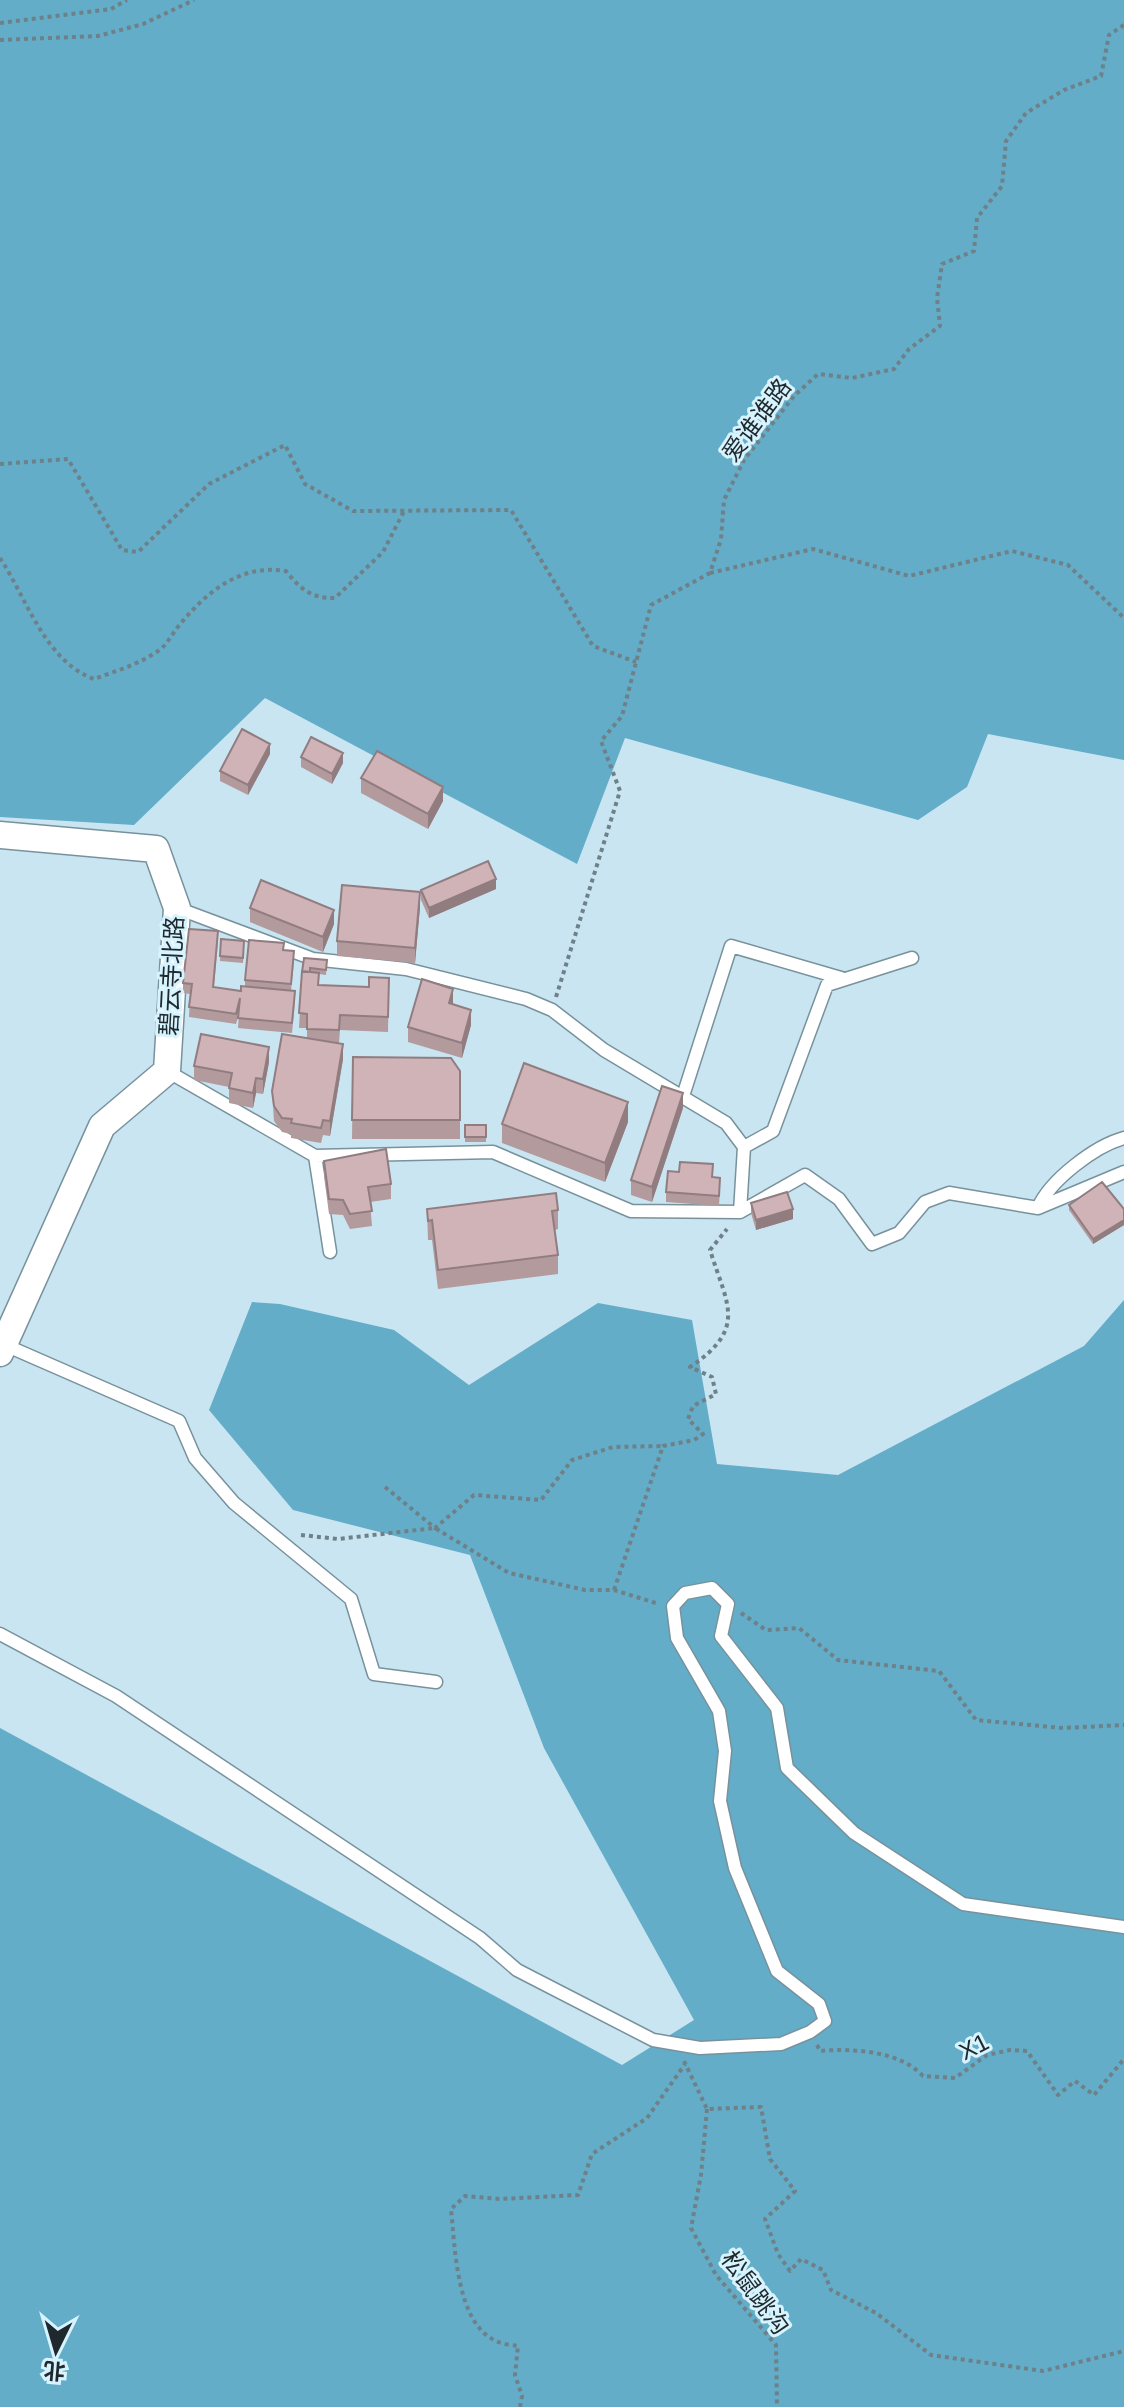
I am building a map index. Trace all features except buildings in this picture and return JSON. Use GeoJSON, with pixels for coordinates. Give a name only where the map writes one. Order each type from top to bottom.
{"type":"FeatureCollection","features":[{"type":"Feature","properties":{"kind":"street","name":"碧云寺北路"},"geometry":{"type":"LineString","coordinates":[[0,835],[156,849],[177,908],[167,1071]]}},
{"type":"Feature","properties":{"kind":"street"},"geometry":{"type":"LineString","coordinates":[[2,1349],[102,1126],[167,1071]]}},
{"type":"Feature","properties":{"kind":"lane"},"geometry":{"type":"LineString","coordinates":[[177,908],[313,959],[406,969],[526,999],[552,1010],[604,1050],[726,1123],[744,1147],[740,1212]]}},
{"type":"Feature","properties":{"kind":"lane"},"geometry":{"type":"LineString","coordinates":[[683,1096],[731,946],[841,978]]}},
{"type":"Feature","properties":{"kind":"lane"},"geometry":{"type":"LineString","coordinates":[[744,1147],[773,1131],[827,985],[841,978],[912,958]]}},
{"type":"Feature","properties":{"kind":"lane"},"geometry":{"type":"LineString","coordinates":[[167,1071],[315,1156],[493,1152],[631,1211],[740,1212],[805,1175],[839,1199],[872,1244],[899,1233],[925,1202],[949,1193],[1038,1208],[1124,1172]]}},
{"type":"Feature","properties":{"kind":"lane"},"geometry":{"type":"LineString","coordinates":[[1038,1208],[1047,1188],[1106,1143],[1124,1138]]}},
{"type":"Feature","properties":{"kind":"lane"},"geometry":{"type":"LineString","coordinates":[[315,1156],[330,1252]]}},
{"type":"Feature","properties":{"kind":"lane"},"geometry":{"type":"LineString","coordinates":[[2,1349],[179,1421],[195,1458],[234,1503],[351,1599],[374,1674],[436,1682]]}},
{"type":"Feature","properties":{"kind":"lane"},"geometry":{"type":"LineString","coordinates":[[0,1634],[116,1696],[480,1938],[517,1970],[653,2040],[700,2048],[781,2044],[810,2032],[825,2021],[819,2004],[777,1971],[735,1868],[720,1801],[725,1751],[719,1711],[677,1638],[673,1606],[685,1593],[712,1588],[728,1604],[721,1636],[777,1708],[787,1768],[854,1833],[963,1904],[1124,1927]]}},
{"type":"Feature","properties":{"kind":"path"},"geometry":{"type":"LineString","coordinates":[[0,23],[111,9],[127,0]]}},
{"type":"Feature","properties":{"kind":"path"},"geometry":{"type":"LineString","coordinates":[[0,40],[98,36],[143,24],[194,0]]}},
{"type":"Feature","properties":{"kind":"path","name":"爱谁谁路"},"geometry":{"type":"LineString","coordinates":[[710,573],[721,539],[724,500],[744,460],[794,396],[818,374],[852,378],[894,369],[909,349],[940,326],[937,298],[942,264],[974,251],[977,218],[1002,186],[1006,141],[1026,113],[1064,90],[1101,76],[1109,35],[1124,25]]}},
{"type":"Feature","properties":{"kind":"path"},"geometry":{"type":"LineString","coordinates":[[0,464],[68,459],[122,550],[138,552],[209,484],[285,445],[305,484],[353,511],[511,510],[593,646],[636,662]]}},
{"type":"Feature","properties":{"kind":"path"},"geometry":{"type":"LineString","coordinates":[[0,558],[44,636],[74,672],[94,679],[125,668],[162,648],[207,596],[239,573],[269,568],[286,571],[299,587],[320,599],[335,598],[383,552],[404,511]]}},
{"type":"Feature","properties":{"kind":"path"},"geometry":{"type":"LineString","coordinates":[[552,1010],[620,791],[601,741],[622,716],[651,605],[710,573],[813,549],[909,576],[1012,551],[1068,565],[1124,618]]}},
{"type":"Feature","properties":{"kind":"path"},"geometry":{"type":"LineString","coordinates":[[273,1532],[338,1539],[435,1528],[474,1495],[541,1500],[572,1460],[613,1447],[663,1446],[694,1440],[703,1434],[688,1419],[693,1406],[716,1394],[712,1377],[690,1367],[712,1352],[727,1327],[730,1306],[710,1250],[740,1212]]}},
{"type":"Feature","properties":{"kind":"path"},"geometry":{"type":"LineString","coordinates":[[614,1590],[663,1446]]}},
{"type":"Feature","properties":{"kind":"path"},"geometry":{"type":"LineString","coordinates":[[385,1487],[435,1528],[509,1573],[585,1590],[614,1590],[651,1603],[673,1606]]}},
{"type":"Feature","properties":{"kind":"path"},"geometry":{"type":"LineString","coordinates":[[728,1604],[766,1630],[799,1628],[838,1660],[939,1671],[976,1720],[1063,1728],[1124,1725]]}},
{"type":"Feature","properties":{"kind":"path","name":"X1"},"geometry":{"type":"LineString","coordinates":[[810,2032],[820,2051],[844,2049],[889,2057],[911,2063],[923,2076],[955,2078],[987,2055],[1010,2050],[1027,2051],[1050,2079],[1058,2095],[1075,2081],[1094,2095],[1124,2059]]}},
{"type":"Feature","properties":{"kind":"path"},"geometry":{"type":"LineString","coordinates":[[675,2042],[707,2109],[761,2107],[770,2159],[795,2191],[765,2219],[778,2254],[790,2271],[801,2259],[823,2270],[831,2290],[876,2313],[931,2355],[1043,2371],[1124,2351]]}},
{"type":"Feature","properties":{"kind":"path"},"geometry":{"type":"LineString","coordinates":[[520,2407],[522,2396],[515,2375],[518,2346],[493,2340],[470,2317],[457,2266],[451,2209],[465,2196],[500,2199],[578,2195],[592,2154],[647,2118],[685,2064]]}},
{"type":"Feature","properties":{"kind":"path","name":"松鼠跳沟"},"geometry":{"type":"LineString","coordinates":[[707,2109],[701,2175],[691,2228],[716,2275],[776,2345],[777,2407]]}},
{"type":"Feature","properties":{"kind":"shaded area"},"geometry":{"type":"Polygon","coordinates":[[[0,0],[1124,0],[1124,760],[988,734],[967,787],[918,820],[625,738],[577,864],[265,698],[134,825],[0,817],[0,0]]]}},
{"type":"Feature","properties":{"kind":"shaded area"},"geometry":{"type":"Polygon","coordinates":[[[1124,1300],[1124,2407],[0,2407],[0,1728],[622,2065],[694,2020],[544,1748],[470,1555],[293,1510],[209,1410],[252,1302],[280,1304],[394,1330],[469,1385],[598,1303],[692,1320],[717,1464],[838,1475],[1084,1346],[1124,1300]]]}}]}
